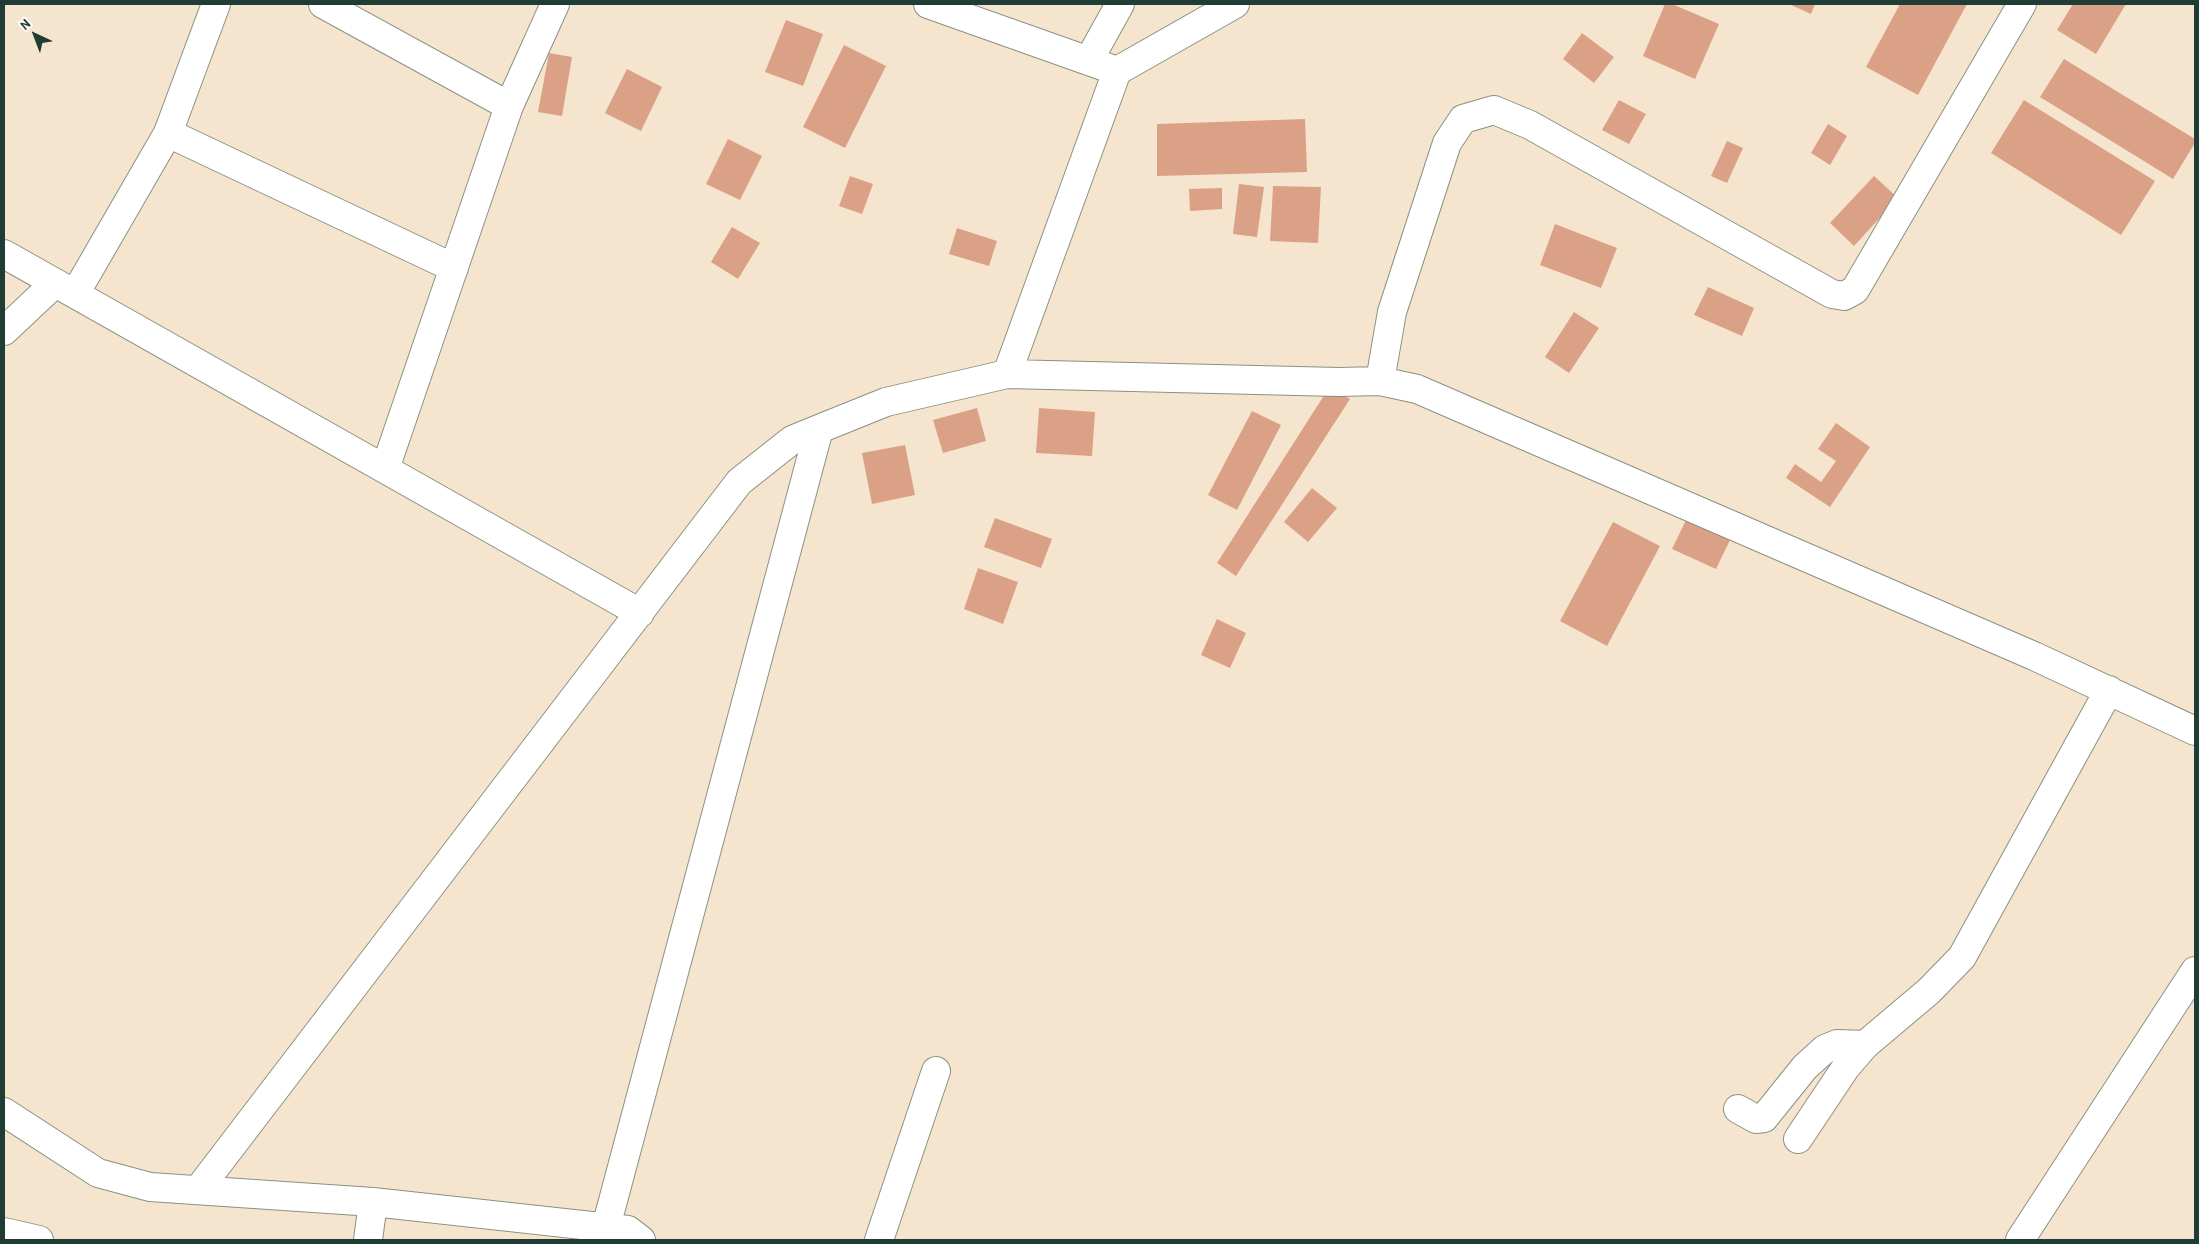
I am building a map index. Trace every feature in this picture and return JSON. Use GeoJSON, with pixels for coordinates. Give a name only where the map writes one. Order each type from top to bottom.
{"type":"FeatureCollection","features":[{"type":"Feature","properties":{"kind":"main road"},"geometry":{"type":"LineString","coordinates":[[4,331],[65,289],[168,133],[216,4]]}},
{"type":"Feature","properties":{"kind":"main road"},"geometry":{"type":"LineString","coordinates":[[323,4],[509,106]]}},
{"type":"Feature","properties":{"kind":"main road"},"geometry":{"type":"LineString","coordinates":[[385,469],[509,106],[555,4]]}},
{"type":"Feature","properties":{"kind":"main road"},"geometry":{"type":"LineString","coordinates":[[928,4],[1117,70]]}},
{"type":"Feature","properties":{"kind":"main road"},"geometry":{"type":"LineString","coordinates":[[1089,60],[1120,4]]}},
{"type":"Feature","properties":{"kind":"main road"},"geometry":{"type":"LineString","coordinates":[[1006,374],[1117,70],[1235,4]]}},
{"type":"Feature","properties":{"kind":"main road"},"geometry":{"type":"LineString","coordinates":[[1380,381],[1392,312],[1447,143],[1463,119],[1494,110],[1530,125],[1832,294],[1844,296],[1855,290],[2022,4]]}},
{"type":"Feature","properties":{"kind":"main road"},"geometry":{"type":"LineString","coordinates":[[168,133],[454,268]]}},
{"type":"Feature","properties":{"kind":"main road"},"geometry":{"type":"LineString","coordinates":[[4,254],[640,613]]}},
{"type":"Feature","properties":{"kind":"main road"},"geometry":{"type":"LineString","coordinates":[[198,1190],[739,482],[792,440],[819,429],[886,402],[1006,374],[1339,382],[1380,381],[1417,389],[2034,656],[2195,730]]}},
{"type":"Feature","properties":{"kind":"main road"},"geometry":{"type":"LineString","coordinates":[[606,1228],[819,429]]}},
{"type":"Feature","properties":{"kind":"main road"},"geometry":{"type":"LineString","coordinates":[[1798,1139],[1846,1067],[1865,1045],[1929,991],[1962,957],[2108,690]]}},
{"type":"Feature","properties":{"kind":"main road"},"geometry":{"type":"LineString","coordinates":[[2020,1240],[2195,971]]}},
{"type":"Feature","properties":{"kind":"main road"},"geometry":{"type":"LineString","coordinates":[[1738,1109],[1756,1119],[1764,1118],[1805,1067],[1825,1049],[1837,1044],[1865,1045]]}},
{"type":"Feature","properties":{"kind":"main road"},"geometry":{"type":"LineString","coordinates":[[879,1240],[936,1071]]}},
{"type":"Feature","properties":{"kind":"main road"},"geometry":{"type":"LineString","coordinates":[[4,1112],[98,1173],[150,1187],[373,1202],[628,1230],[641,1240]]}},
{"type":"Feature","properties":{"kind":"main road"},"geometry":{"type":"LineString","coordinates":[[368,1240],[373,1202]]}},
{"type":"Feature","properties":{"kind":"main road"},"geometry":{"type":"LineString","coordinates":[[4,1232],[39,1240]]}},
{"type":"Feature","properties":{"kind":"building"},"geometry":{"type":"Polygon","coordinates":[[[1665,4],[1672,4],[1719,24],[1695,79],[1643,56],[1665,4]]]}},
{"type":"Feature","properties":{"kind":"building"},"geometry":{"type":"Polygon","coordinates":[[[1789,4],[1815,4],[1811,14],[1789,4]]]}},
{"type":"Feature","properties":{"kind":"building"},"geometry":{"type":"Polygon","coordinates":[[[1900,4],[1967,4],[1918,95],[1866,67],[1900,4]]]}},
{"type":"Feature","properties":{"kind":"building"},"geometry":{"type":"Polygon","coordinates":[[[2073,4],[2126,4],[2096,54],[2057,30],[2073,4]]]}},
{"type":"Feature","properties":{"kind":"building"},"geometry":{"type":"Polygon","coordinates":[[[786,20],[823,34],[803,86],[765,72],[786,20]]]}},
{"type":"Feature","properties":{"kind":"building"},"geometry":{"type":"Polygon","coordinates":[[[1582,33],[1614,57],[1594,83],[1563,59],[1582,33]]]}},
{"type":"Feature","properties":{"kind":"building"},"geometry":{"type":"Polygon","coordinates":[[[844,45],[886,66],[845,148],[803,127],[844,45]]]}},
{"type":"Feature","properties":{"kind":"building"},"geometry":{"type":"Polygon","coordinates":[[[549,53],[572,57],[562,116],[538,112],[549,53]]]}},
{"type":"Feature","properties":{"kind":"building"},"geometry":{"type":"Polygon","coordinates":[[[2064,59],[2195,139],[2195,143],[2173,179],[2040,97],[2064,59]]]}},
{"type":"Feature","properties":{"kind":"building"},"geometry":{"type":"Polygon","coordinates":[[[627,69],[662,87],[641,131],[605,113],[627,69]]]}},
{"type":"Feature","properties":{"kind":"building"},"geometry":{"type":"Polygon","coordinates":[[[1619,100],[1646,114],[1629,144],[1602,130],[1619,100]]]}},
{"type":"Feature","properties":{"kind":"building"},"geometry":{"type":"Polygon","coordinates":[[[2024,100],[2155,181],[2121,235],[1991,153],[2024,100]]]}},
{"type":"Feature","properties":{"kind":"building"},"geometry":{"type":"Polygon","coordinates":[[[1305,119],[1307,172],[1157,176],[1157,124],[1305,119]]]}},
{"type":"Feature","properties":{"kind":"building"},"geometry":{"type":"Polygon","coordinates":[[[1828,124],[1847,136],[1830,165],[1811,153],[1828,124]]]}},
{"type":"Feature","properties":{"kind":"building"},"geometry":{"type":"Polygon","coordinates":[[[728,139],[762,156],[740,200],[706,184],[728,139]]]}},
{"type":"Feature","properties":{"kind":"building"},"geometry":{"type":"Polygon","coordinates":[[[1727,141],[1743,148],[1727,183],[1711,176],[1727,141]]]}},
{"type":"Feature","properties":{"kind":"building"},"geometry":{"type":"Polygon","coordinates":[[[850,176],[873,184],[862,214],[839,206],[850,176]]]}},
{"type":"Feature","properties":{"kind":"building"},"geometry":{"type":"Polygon","coordinates":[[[1874,176],[1898,198],[1854,246],[1830,223],[1874,176]]]}},
{"type":"Feature","properties":{"kind":"building"},"geometry":{"type":"Polygon","coordinates":[[[1239,184],[1264,187],[1257,237],[1233,234],[1239,184]]]}},
{"type":"Feature","properties":{"kind":"building"},"geometry":{"type":"Polygon","coordinates":[[[1273,186],[1321,187],[1318,243],[1270,241],[1273,186]]]}},
{"type":"Feature","properties":{"kind":"building"},"geometry":{"type":"Polygon","coordinates":[[[1222,188],[1222,209],[1190,211],[1189,189],[1222,188]]]}},
{"type":"Feature","properties":{"kind":"building"},"geometry":{"type":"Polygon","coordinates":[[[1555,224],[1617,248],[1601,288],[1540,265],[1555,224]]]}},
{"type":"Feature","properties":{"kind":"building"},"geometry":{"type":"Polygon","coordinates":[[[732,227],[760,243],[738,279],[711,262],[732,227]]]}},
{"type":"Feature","properties":{"kind":"building"},"geometry":{"type":"Polygon","coordinates":[[[957,228],[997,241],[989,266],[949,254],[957,228]]]}},
{"type":"Feature","properties":{"kind":"building"},"geometry":{"type":"Polygon","coordinates":[[[1708,287],[1754,308],[1742,336],[1694,315],[1708,287]]]}},
{"type":"Feature","properties":{"kind":"building"},"geometry":{"type":"Polygon","coordinates":[[[1574,312],[1599,328],[1569,373],[1545,357],[1574,312]]]}},
{"type":"Feature","properties":{"kind":"building"},"geometry":{"type":"Polygon","coordinates":[[[1330,386],[1350,399],[1236,576],[1217,563],[1330,386]]]}},
{"type":"Feature","properties":{"kind":"building"},"geometry":{"type":"Polygon","coordinates":[[[977,408],[986,441],[943,453],[933,420],[977,408]]]}},
{"type":"Feature","properties":{"kind":"building"},"geometry":{"type":"Polygon","coordinates":[[[1039,408],[1095,412],[1092,456],[1036,453],[1039,408]]]}},
{"type":"Feature","properties":{"kind":"building"},"geometry":{"type":"Polygon","coordinates":[[[1252,411],[1281,425],[1237,510],[1208,495],[1252,411]]]}},
{"type":"Feature","properties":{"kind":"building"},"geometry":{"type":"Polygon","coordinates":[[[1836,423],[1870,447],[1830,507],[1786,478],[1795,464],[1821,482],[1836,461],[1818,449],[1836,423]]]}},
{"type":"Feature","properties":{"kind":"building"},"geometry":{"type":"Polygon","coordinates":[[[905,445],[915,495],[872,504],[862,453],[905,445]]]}},
{"type":"Feature","properties":{"kind":"building"},"geometry":{"type":"Polygon","coordinates":[[[1312,488],[1337,508],[1308,542],[1284,522],[1312,488]]]}},
{"type":"Feature","properties":{"kind":"building"},"geometry":{"type":"Polygon","coordinates":[[[1688,516],[1732,536],[1716,569],[1672,549],[1688,516]]]}},
{"type":"Feature","properties":{"kind":"building"},"geometry":{"type":"Polygon","coordinates":[[[995,518],[1052,539],[1041,568],[984,547],[995,518]]]}},
{"type":"Feature","properties":{"kind":"building"},"geometry":{"type":"Polygon","coordinates":[[[1613,522],[1660,546],[1607,646],[1560,621],[1613,522]]]}},
{"type":"Feature","properties":{"kind":"building"},"geometry":{"type":"Polygon","coordinates":[[[978,568],[1018,582],[1003,624],[964,609],[978,568]]]}},
{"type":"Feature","properties":{"kind":"building"},"geometry":{"type":"Polygon","coordinates":[[[1217,619],[1246,633],[1230,668],[1201,655],[1217,619]]]}}]}
